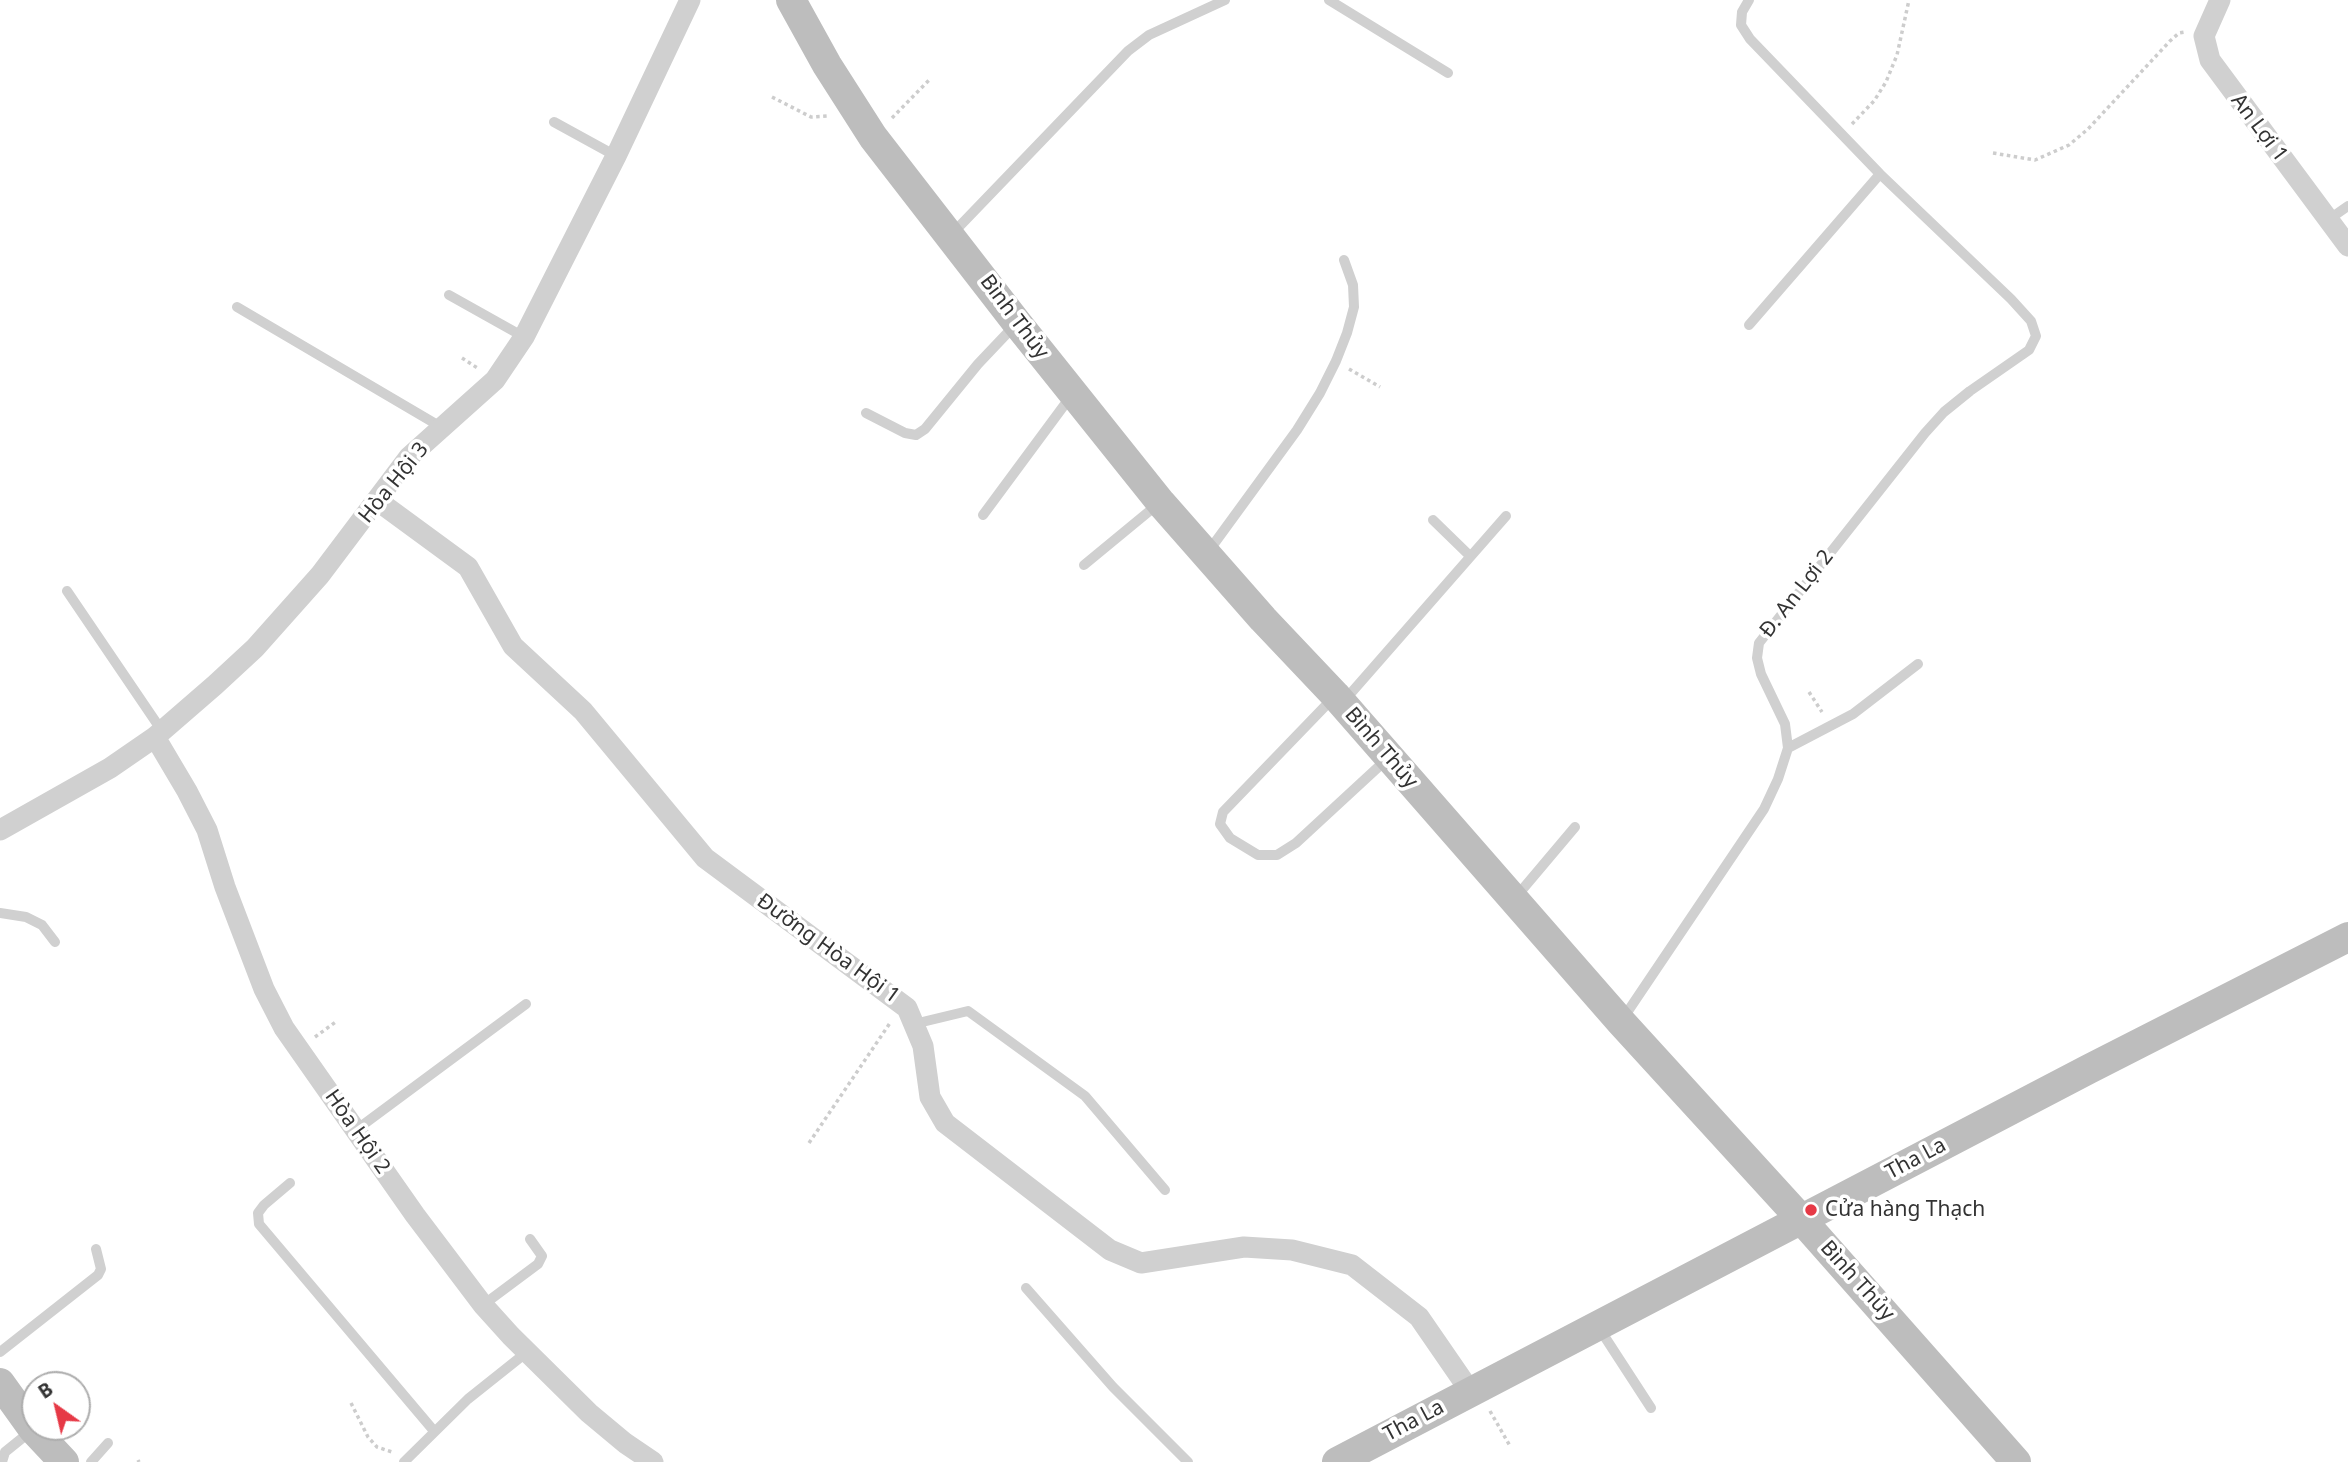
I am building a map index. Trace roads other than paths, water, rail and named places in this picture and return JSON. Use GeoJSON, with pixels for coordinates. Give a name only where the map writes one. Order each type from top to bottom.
{"type":"FeatureCollection","features":[{"type":"Feature","properties":{"kind":"main road","name":"Bình Thủy"},"geometry":{"type":"LineString","coordinates":[[791,0],[827,65],[873,136],[1017,323],[1161,503],[1339,699],[1620,1022],[1801,1219],[2017,1462]]}},
{"type":"Feature","properties":{"kind":"main road","name":"Tha La"},"geometry":{"type":"LineString","coordinates":[[1337,1462],[2089,1069],[2348,937]]}},
{"type":"Feature","properties":{"kind":"main road"},"geometry":{"type":"LineString","coordinates":[[0,1383],[21,1412]]}},
{"type":"Feature","properties":{"kind":"main road"},"geometry":{"type":"LineString","coordinates":[[44,1441],[64,1462]]}},
{"type":"Feature","properties":{"kind":"street","name":"Hòa Hội 3"},"geometry":{"type":"LineString","coordinates":[[0,830],[110,768],[158,734],[255,648],[320,576],[409,457],[495,380],[508,365],[615,156],[690,0]]}},
{"type":"Feature","properties":{"kind":"street","name":"An Lợi 1"},"geometry":{"type":"LineString","coordinates":[[2220,0],[2204,36],[2210,60],[2348,246]]}},
{"type":"Feature","properties":{"kind":"street","name":"Đường Hòa Hội 1"},"geometry":{"type":"LineString","coordinates":[[378,500],[468,567],[513,646],[583,711],[705,858],[907,1007],[923,1046],[930,1097],[945,1123],[1110,1250],[1141,1263],[1256,1247],[1292,1250],[1352,1265],[1419,1317],[1474,1390]]}},
{"type":"Feature","properties":{"kind":"street","name":"Hòa Hội 2"},"geometry":{"type":"LineString","coordinates":[[158,734],[207,830],[225,887],[264,989],[284,1028],[415,1215],[483,1305],[589,1413],[653,1462]]}},
{"type":"Feature","properties":{"kind":"lane"},"geometry":{"type":"LineString","coordinates":[[950,236],[1128,51],[1149,35],[1224,0]]}},
{"type":"Feature","properties":{"kind":"lane"},"geometry":{"type":"LineString","coordinates":[[1329,0],[1448,73]]}},
{"type":"Feature","properties":{"kind":"lane"},"geometry":{"type":"LineString","coordinates":[[1749,0],[1742,12],[1741,25],[1750,39],[1880,174],[1749,325]]}},
{"type":"Feature","properties":{"kind":"lane"},"geometry":{"type":"LineString","coordinates":[[554,122],[615,156]]}},
{"type":"Feature","properties":{"kind":"lane","name":"Đ. An Lợi 2"},"geometry":{"type":"LineString","coordinates":[[1620,1022],[1764,809],[1778,779],[1788,748],[1786,724],[1761,674],[1757,658],[1759,643],[1944,412],[2029,350],[2036,336],[2031,321],[2011,299],[1880,174]]}},
{"type":"Feature","properties":{"kind":"lane"},"geometry":{"type":"LineString","coordinates":[[2328,220],[2348,206]]}},
{"type":"Feature","properties":{"kind":"lane"},"geometry":{"type":"LineString","coordinates":[[1206,554],[1297,430],[1336,361],[1348,333],[1354,307],[1353,285],[1344,260]]}},
{"type":"Feature","properties":{"kind":"lane"},"geometry":{"type":"LineString","coordinates":[[449,295],[524,337]]}},
{"type":"Feature","properties":{"kind":"lane"},"geometry":{"type":"LineString","coordinates":[[237,307],[441,428]]}},
{"type":"Feature","properties":{"kind":"lane"},"geometry":{"type":"LineString","coordinates":[[866,413],[905,433],[916,435],[925,429],[978,364],[1017,323]]}},
{"type":"Feature","properties":{"kind":"lane"},"geometry":{"type":"LineString","coordinates":[[983,515],[1073,393]]}},
{"type":"Feature","properties":{"kind":"lane"},"geometry":{"type":"LineString","coordinates":[[1084,565],[1161,503]]}},
{"type":"Feature","properties":{"kind":"lane"},"geometry":{"type":"LineString","coordinates":[[1389,757],[1296,844],[1277,855],[1258,855],[1230,838],[1220,824],[1223,812],[1339,699],[1506,516]]}},
{"type":"Feature","properties":{"kind":"lane"},"geometry":{"type":"LineString","coordinates":[[1433,520],[1470,556]]}},
{"type":"Feature","properties":{"kind":"lane"},"geometry":{"type":"LineString","coordinates":[[67,591],[158,734]]}},
{"type":"Feature","properties":{"kind":"lane"},"geometry":{"type":"LineString","coordinates":[[1788,748],[1875,699],[1918,664]]}},
{"type":"Feature","properties":{"kind":"lane"},"geometry":{"type":"LineString","coordinates":[[1514,900],[1575,827]]}},
{"type":"Feature","properties":{"kind":"lane"},"geometry":{"type":"LineString","coordinates":[[0,913],[26,917],[42,925],[55,942]]}},
{"type":"Feature","properties":{"kind":"lane"},"geometry":{"type":"LineString","coordinates":[[356,1130],[526,1004]]}},
{"type":"Feature","properties":{"kind":"lane"},"geometry":{"type":"LineString","coordinates":[[914,1024],[968,1011],[1085,1096],[1165,1190]]}},
{"type":"Feature","properties":{"kind":"lane"},"geometry":{"type":"LineString","coordinates":[[290,1183],[264,1205],[258,1213],[259,1224],[433,1431]]}},
{"type":"Feature","properties":{"kind":"lane"},"geometry":{"type":"LineString","coordinates":[[483,1305],[538,1264],[542,1256],[530,1239]]}},
{"type":"Feature","properties":{"kind":"lane"},"geometry":{"type":"LineString","coordinates":[[0,1352],[98,1275],[101,1269],[96,1249]]}},
{"type":"Feature","properties":{"kind":"lane"},"geometry":{"type":"LineString","coordinates":[[1026,1288],[1113,1387],[1188,1462]]}},
{"type":"Feature","properties":{"kind":"lane"},"geometry":{"type":"LineString","coordinates":[[1597,1325],[1651,1408]]}},
{"type":"Feature","properties":{"kind":"lane"},"geometry":{"type":"LineString","coordinates":[[407,1458],[492,1378],[527,1352]]}},
{"type":"Feature","properties":{"kind":"lane"},"geometry":{"type":"LineString","coordinates":[[2,1462],[5,1452],[21,1439]]}},
{"type":"Feature","properties":{"kind":"lane"},"geometry":{"type":"LineString","coordinates":[[90,1462],[108,1443]]}},
{"type":"Feature","properties":{"kind":"place","name":"Cửa hàng Thạch"},"geometry":{"type":"Point","coordinates":[1811,1210]}}]}
